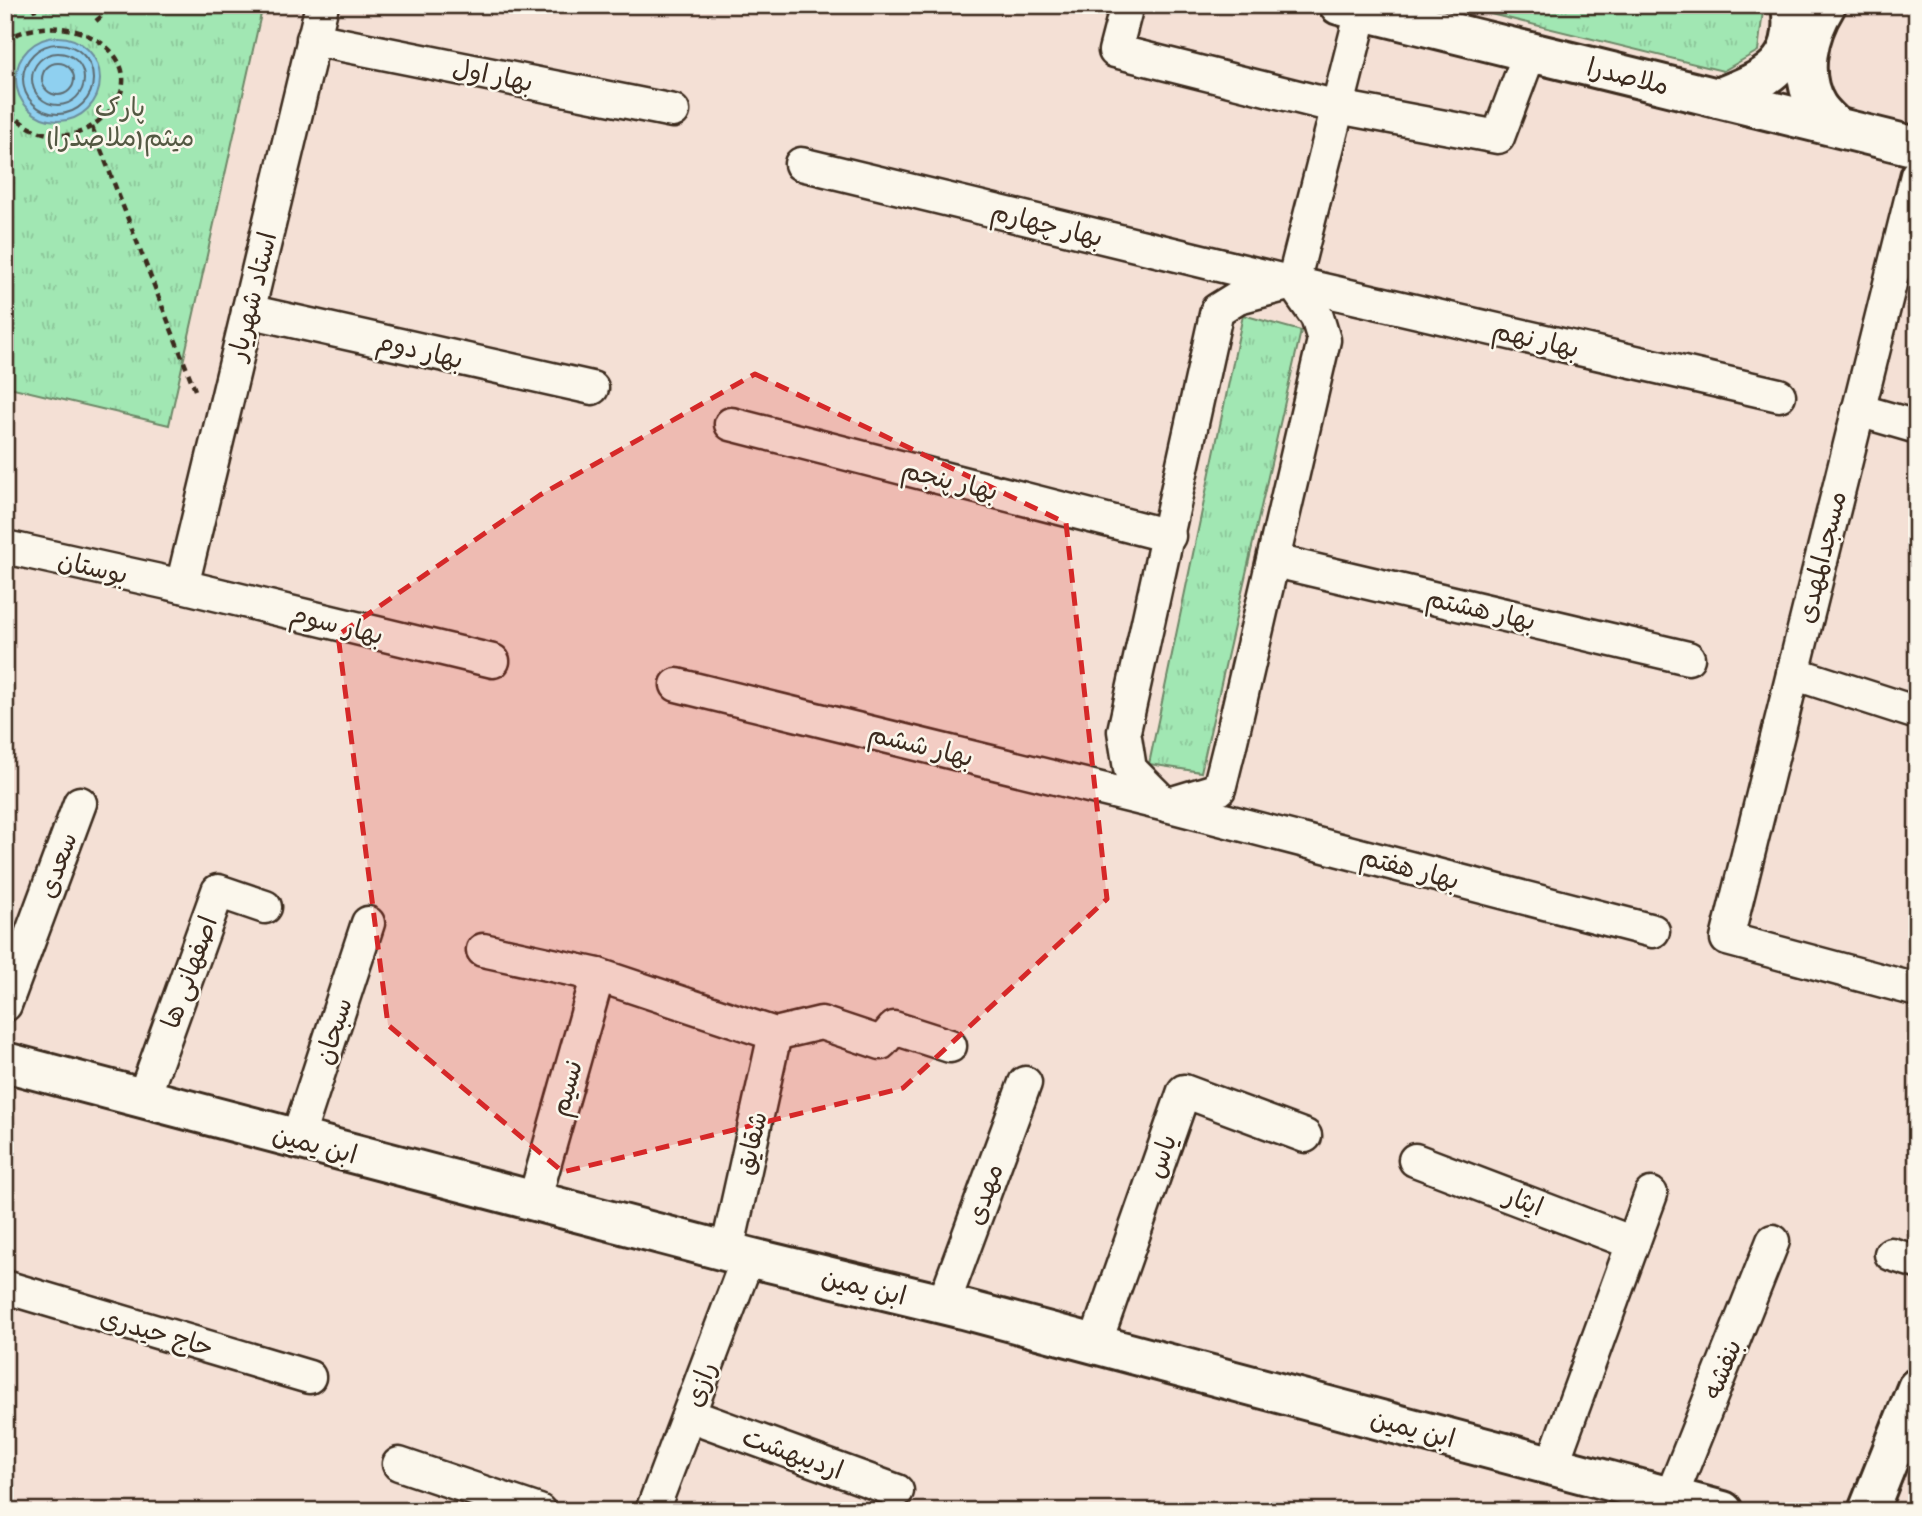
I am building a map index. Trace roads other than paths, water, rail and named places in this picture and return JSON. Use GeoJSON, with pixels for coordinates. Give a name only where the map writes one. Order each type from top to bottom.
{"type":"FeatureCollection","features":[{"type":"Feature","properties":{"kind":"street","name":"استاد شهریار"},"geometry":{"type":"LineString","coordinates":[[182,586],[321,5]]}},
{"type":"Feature","properties":{"kind":"street"},"geometry":{"type":"LineString","coordinates":[[1127,5],[1115,51],[1338,107],[1497,137],[1530,51]]}},
{"type":"Feature","properties":{"kind":"street"},"geometry":{"type":"LineString","coordinates":[[1718,98],[1762,80],[1778,65],[1790,46],[1793,24],[1791,5]]}},
{"type":"Feature","properties":{"kind":"street"},"geometry":{"type":"LineString","coordinates":[[1826,5],[1817,19],[1808,50],[1806,80],[1817,106],[1835,126]]}},
{"type":"Feature","properties":{"kind":"street"},"geometry":{"type":"LineString","coordinates":[[1293,283],[1238,297],[1217,310],[1124,732],[1130,769],[1166,805],[1219,789],[1275,561],[1324,340],[1317,317],[1293,283],[1338,107],[1351,8]]}},
{"type":"Feature","properties":{"kind":"street","name":"ملاصدرا"},"geometry":{"type":"LineString","coordinates":[[1351,8],[1917,147]]}},
{"type":"Feature","properties":{"kind":"street","name":"بهار اول"},"geometry":{"type":"LineString","coordinates":[[313,39],[673,111]]}},
{"type":"Feature","properties":{"kind":"street","name":"بهار چهارم"},"geometry":{"type":"LineString","coordinates":[[801,164],[1293,283]]}},
{"type":"Feature","properties":{"kind":"street","name":"مسجدالمهدی"},"geometry":{"type":"LineString","coordinates":[[1917,175],[1727,939],[1917,990]]}},
{"type":"Feature","properties":{"kind":"street","name":"بهار نهم"},"geometry":{"type":"LineString","coordinates":[[1293,283],[1779,395]]}},
{"type":"Feature","properties":{"kind":"street","name":"بهار دوم"},"geometry":{"type":"LineString","coordinates":[[248,311],[592,388]]}},
{"type":"Feature","properties":{"kind":"street"},"geometry":{"type":"LineString","coordinates":[[1858,410],[1917,427]]}},
{"type":"Feature","properties":{"kind":"street","name":"بهار پنجم"},"geometry":{"type":"LineString","coordinates":[[731,424],[1169,536]]}},
{"type":"Feature","properties":{"kind":"street","name":"بوستان"},"geometry":{"type":"LineString","coordinates":[[5,547],[182,586]]}},
{"type":"Feature","properties":{"kind":"street","name":"بهار هشتم"},"geometry":{"type":"LineString","coordinates":[[1275,561],[1688,658]]}},
{"type":"Feature","properties":{"kind":"street","name":"بهار سوم"},"geometry":{"type":"LineString","coordinates":[[182,586],[493,661]]}},
{"type":"Feature","properties":{"kind":"street"},"geometry":{"type":"LineString","coordinates":[[1793,673],[1917,713]]}},
{"type":"Feature","properties":{"kind":"street","name":"بهار ششم"},"geometry":{"type":"LineString","coordinates":[[677,685],[1166,805]]}},
{"type":"Feature","properties":{"kind":"street","name":"سعدی"},"geometry":{"type":"LineString","coordinates":[[5,1004],[80,803]]}},
{"type":"Feature","properties":{"kind":"street","name":"بهار هفتم"},"geometry":{"type":"LineString","coordinates":[[1166,805],[1653,931]]}},
{"type":"Feature","properties":{"kind":"street","name":"اصفهانی ها"},"geometry":{"type":"LineString","coordinates":[[143,1099],[218,891],[265,907]]}},
{"type":"Feature","properties":{"kind":"street","name":"سبحان"},"geometry":{"type":"LineString","coordinates":[[297,1139],[368,923]]}},
{"type":"Feature","properties":{"kind":"street"},"geometry":{"type":"LineString","coordinates":[[483,950],[598,975],[775,1034],[821,1023],[881,1043],[894,1028],[950,1046]]}},
{"type":"Feature","properties":{"kind":"street","name":"نسیم"},"geometry":{"type":"LineString","coordinates":[[534,1201],[598,975]]}},
{"type":"Feature","properties":{"kind":"street","name":"شقایق"},"geometry":{"type":"LineString","coordinates":[[737,1254],[775,1034]]}},
{"type":"Feature","properties":{"kind":"street","name":"ابن یمین"},"geometry":{"type":"LineString","coordinates":[[5,1062],[737,1254],[1095,1344],[1723,1511]]}},
{"type":"Feature","properties":{"kind":"street","name":"مهدی"},"geometry":{"type":"LineString","coordinates":[[943,1305],[1025,1083]]}},
{"type":"Feature","properties":{"kind":"street","name":"یاس"},"geometry":{"type":"LineString","coordinates":[[1095,1344],[1184,1091],[1305,1136]]}},
{"type":"Feature","properties":{"kind":"street","name":"ایثار"},"geometry":{"type":"LineString","coordinates":[[1415,1160],[1633,1243]]}},
{"type":"Feature","properties":{"kind":"street"},"geometry":{"type":"LineString","coordinates":[[1552,1465],[1651,1194]]}},
{"type":"Feature","properties":{"kind":"street","name":"بنفشه"},"geometry":{"type":"LineString","coordinates":[[1671,1497],[1773,1241]]}},
{"type":"Feature","properties":{"kind":"street","name":"رازی"},"geometry":{"type":"LineString","coordinates":[[652,1511],[689,1415],[737,1254]]}},
{"type":"Feature","properties":{"kind":"street","name":"حاج حیدری"},"geometry":{"type":"LineString","coordinates":[[5,1287],[309,1377]]}},
{"type":"Feature","properties":{"kind":"street"},"geometry":{"type":"LineString","coordinates":[[1868,1511],[1917,1388]]}},
{"type":"Feature","properties":{"kind":"street","name":"اردیبهشت"},"geometry":{"type":"LineString","coordinates":[[689,1415],[897,1491]]}},
{"type":"Feature","properties":{"kind":"street"},"geometry":{"type":"LineString","coordinates":[[400,1464],[540,1511]]}},
{"type":"Feature","properties":{"kind":"water"},"geometry":{"type":"Polygon","coordinates":[[[58,37],[74,40],[88,49],[97,63],[100,79],[97,95],[88,109],[74,118],[58,121],[42,118],[28,109],[19,95],[16,79],[19,63],[28,49],[42,40],[58,37]]]}},
{"type":"Feature","properties":{"kind":"park label","name":"پارک میثم(ملاصدرا)"},"geometry":{"type":"Point","coordinates":[120,122]}}]}
